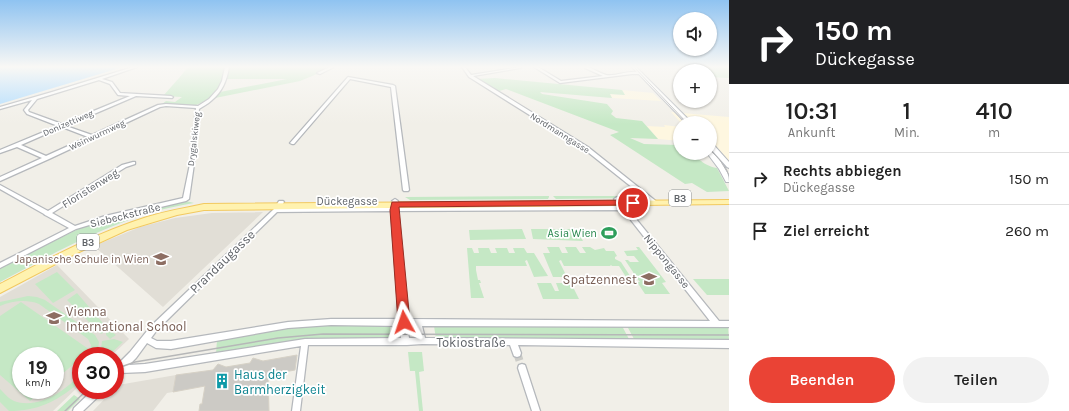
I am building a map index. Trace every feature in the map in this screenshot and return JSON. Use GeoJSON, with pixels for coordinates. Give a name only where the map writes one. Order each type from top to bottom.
{"type":"FeatureCollection","features":[{"type":"Feature","properties":{"kind":"main road"},"geometry":{"type":"LineString","coordinates":[[650,86],[676,116]]}},
{"type":"Feature","properties":{"kind":"main road"},"geometry":{"type":"LineString","coordinates":[[651,86],[682,116]]}},
{"type":"Feature","properties":{"kind":"main road"},"geometry":{"type":"LineString","coordinates":[[717,152],[729,166]]}},
{"type":"Feature","properties":{"kind":"main road"},"geometry":{"type":"LineString","coordinates":[[716,160],[729,180]]}},
{"type":"Feature","properties":{"kind":"main road","name":"Dückegasse"},"geometry":{"type":"LineString","coordinates":[[182,209],[204,207],[620,203],[729,196]]}},
{"type":"Feature","properties":{"kind":"main road","name":"Dückegasse"},"geometry":{"type":"LineString","coordinates":[[653,201],[729,202]]}},
{"type":"Feature","properties":{"kind":"main road","name":"Siebeckstraße"},"geometry":{"type":"LineString","coordinates":[[0,286],[76,245],[114,228],[152,215],[182,209]]}},
{"type":"Feature","properties":{"kind":"main road","name":"Siebeckstraße"},"geometry":{"type":"LineString","coordinates":[[0,289],[79,247],[115,230],[152,217],[182,209]]}},
{"type":"Feature","properties":{"kind":"street"},"geometry":{"type":"LineString","coordinates":[[0,108],[77,86]]}},
{"type":"Feature","properties":{"kind":"street"},"geometry":{"type":"LineString","coordinates":[[113,86],[119,94],[171,97]]}},
{"type":"Feature","properties":{"kind":"street","name":"Drygalskiweg"},"geometry":{"type":"LineString","coordinates":[[186,199],[192,164],[198,107],[211,100],[221,86]]}},
{"type":"Feature","properties":{"kind":"street"},"geometry":{"type":"LineString","coordinates":[[292,143],[341,86]]}},
{"type":"Feature","properties":{"kind":"street"},"geometry":{"type":"LineString","coordinates":[[393,86],[406,190]]}},
{"type":"Feature","properties":{"kind":"street","name":"Nordmanngasse"},"geometry":{"type":"LineString","coordinates":[[486,86],[586,148],[653,201]]}},
{"type":"Feature","properties":{"kind":"street","name":"Donizettiweg"},"geometry":{"type":"LineString","coordinates":[[0,152],[135,95]]}},
{"type":"Feature","properties":{"kind":"street"},"geometry":{"type":"LineString","coordinates":[[36,99],[26,110],[28,113],[92,137]]}},
{"type":"Feature","properties":{"kind":"street","name":"Weinwurmweg"},"geometry":{"type":"LineString","coordinates":[[0,180],[162,105],[198,107]]}},
{"type":"Feature","properties":{"kind":"street"},"geometry":{"type":"LineString","coordinates":[[17,145],[47,158]]}},
{"type":"Feature","properties":{"kind":"street","name":"Floristenweg"},"geometry":{"type":"LineString","coordinates":[[47,214],[124,166],[133,163]]}},
{"type":"Feature","properties":{"kind":"street"},"geometry":{"type":"LineString","coordinates":[[2,190],[74,228]]}},
{"type":"Feature","properties":{"kind":"street","name":"Siebeckstraße"},"geometry":{"type":"LineString","coordinates":[[0,266],[74,228],[105,218],[186,199]]}},
{"type":"Feature","properties":{"kind":"street","name":"Nippongasse"},"geometry":{"type":"LineString","coordinates":[[620,203],[717,324]]}},
{"type":"Feature","properties":{"kind":"street"},"geometry":{"type":"LineString","coordinates":[[395,205],[405,342]]}},
{"type":"Feature","properties":{"kind":"street","name":"Prandaugasse"},"geometry":{"type":"LineString","coordinates":[[124,363],[234,249],[278,206]]}},
{"type":"Feature","properties":{"kind":"street","name":"Tokiostraße"},"geometry":{"type":"LineString","coordinates":[[146,339],[156,344],[166,345],[311,322],[729,324]]}},
{"type":"Feature","properties":{"kind":"street"},"geometry":{"type":"LineString","coordinates":[[417,322],[422,341]]}},
{"type":"Feature","properties":{"kind":"street","name":"Tokiostraße"},"geometry":{"type":"LineString","coordinates":[[124,370],[305,342],[422,341],[729,344]]}},
{"type":"Feature","properties":{"kind":"street"},"geometry":{"type":"LineString","coordinates":[[296,411],[305,342]]}},
{"type":"Feature","properties":{"kind":"street"},"geometry":{"type":"LineString","coordinates":[[514,342],[517,353]]}},
{"type":"Feature","properties":{"kind":"street"},"geometry":{"type":"LineString","coordinates":[[522,368],[536,411]]}},
{"type":"Feature","properties":{"kind":"street"},"geometry":{"type":"LineString","coordinates":[[77,411],[90,399]]}},
{"type":"Feature","properties":{"kind":"shaded area"},"geometry":{"type":"Polygon","coordinates":[[[622,90],[653,93],[661,101],[612,98],[610,94],[625,95],[622,90]]]}},
{"type":"Feature","properties":{"kind":"shaded area"},"geometry":{"type":"Polygon","coordinates":[[[671,112],[729,117],[729,166],[717,155],[717,116],[675,116],[671,112]]]}},
{"type":"Feature","properties":{"kind":"shaded area"},"geometry":{"type":"Polygon","coordinates":[[[664,125],[673,126],[673,140],[658,139],[647,126],[665,127],[664,125]]]}},
{"type":"Feature","properties":{"kind":"shaded area","name":"Japanische Schule in Wien"},"geometry":{"type":"Polygon","coordinates":[[[263,212],[163,307],[94,246],[140,227],[175,218],[212,213],[263,212]]]}},
{"type":"Feature","properties":{"kind":"shaded area","name":"Vienna International School"},"geometry":{"type":"Polygon","coordinates":[[[57,265],[129,339],[121,347],[72,347],[72,393],[53,411],[0,411],[0,297],[57,265]]]}},
{"type":"Feature","properties":{"kind":"shaded area"},"geometry":{"type":"Polygon","coordinates":[[[176,375],[173,392],[167,393],[153,411],[93,411],[105,399],[124,399],[124,384],[176,375]]]}},
{"type":"Feature","properties":{"kind":"green space"},"geometry":{"type":"Polygon","coordinates":[[[172,86],[220,86],[207,100],[194,106],[162,104],[166,101],[175,102],[182,97],[163,96],[172,86]]]}},
{"type":"Feature","properties":{"kind":"green space"},"geometry":{"type":"Polygon","coordinates":[[[250,86],[274,86],[215,98],[220,92],[250,86]]]}},
{"type":"Feature","properties":{"kind":"green space"},"geometry":{"type":"Polygon","coordinates":[[[487,86],[582,86],[622,90],[625,95],[610,94],[612,98],[540,92],[542,94],[607,104],[613,111],[611,114],[616,118],[642,121],[658,139],[630,138],[644,144],[673,145],[673,160],[700,160],[707,165],[717,168],[729,191],[707,192],[692,183],[685,184],[610,135],[619,132],[506,89],[496,92],[487,86]]]}},
{"type":"Feature","properties":{"kind":"green space"},"geometry":{"type":"Polygon","coordinates":[[[549,196],[548,199],[410,200],[405,197],[549,196]]]}},
{"type":"Feature","properties":{"kind":"green space"},"geometry":{"type":"Polygon","coordinates":[[[553,196],[644,196],[641,198],[556,199],[553,196]]]}},
{"type":"Feature","properties":{"kind":"green space"},"geometry":{"type":"Polygon","coordinates":[[[186,201],[194,203],[142,215],[118,224],[70,245],[0,282],[0,268],[76,230],[88,225],[186,201]]]}},
{"type":"Feature","properties":{"kind":"green space"},"geometry":{"type":"Polygon","coordinates":[[[522,229],[526,239],[470,240],[469,230],[522,229]]]}},
{"type":"Feature","properties":{"kind":"green space"},"geometry":{"type":"Polygon","coordinates":[[[531,229],[576,229],[583,241],[533,239],[531,229]]]}},
{"type":"Feature","properties":{"kind":"green space"},"geometry":{"type":"Polygon","coordinates":[[[547,247],[559,247],[562,253],[568,253],[565,247],[576,247],[580,253],[586,253],[582,247],[590,247],[595,250],[604,248],[606,251],[614,251],[617,256],[615,259],[621,262],[632,279],[626,277],[619,266],[564,266],[561,260],[559,261],[567,277],[553,277],[543,253],[550,253],[547,247]]]}},
{"type":"Feature","properties":{"kind":"green space","name":"Spatzennest"},"geometry":{"type":"Polygon","coordinates":[[[636,247],[639,247],[666,282],[662,283],[670,294],[645,294],[637,282],[640,282],[625,260],[630,262],[639,262],[634,256],[627,256],[624,251],[638,250],[636,247]]]}},
{"type":"Feature","properties":{"kind":"green space"},"geometry":{"type":"Polygon","coordinates":[[[467,248],[472,248],[474,253],[479,253],[478,248],[489,248],[491,253],[497,253],[495,248],[507,248],[509,253],[515,253],[513,248],[524,248],[527,253],[534,253],[548,276],[534,277],[527,260],[525,261],[527,266],[476,266],[478,280],[480,280],[481,283],[479,283],[484,298],[471,298],[467,248]]]}},
{"type":"Feature","properties":{"kind":"green space"},"geometry":{"type":"Polygon","coordinates":[[[57,272],[75,290],[53,303],[35,284],[57,272]]]}},
{"type":"Feature","properties":{"kind":"green space"},"geometry":{"type":"Polygon","coordinates":[[[693,279],[729,279],[729,295],[707,295],[693,279]]]}},
{"type":"Feature","properties":{"kind":"green space"},"geometry":{"type":"Polygon","coordinates":[[[537,283],[551,283],[555,291],[559,291],[556,283],[571,283],[579,299],[543,299],[537,283]]]}},
{"type":"Feature","properties":{"kind":"green space"},"geometry":{"type":"Polygon","coordinates":[[[77,293],[108,329],[116,335],[110,339],[106,335],[106,331],[101,334],[67,300],[77,293]]]}},
{"type":"Feature","properties":{"kind":"green space"},"geometry":{"type":"Polygon","coordinates":[[[28,296],[45,300],[95,335],[99,342],[98,347],[91,347],[88,339],[39,304],[20,301],[0,306],[0,302],[28,296]]]}},
{"type":"Feature","properties":{"kind":"green space"},"geometry":{"type":"Polygon","coordinates":[[[21,302],[86,347],[72,347],[72,366],[64,372],[64,347],[12,347],[12,385],[0,375],[0,316],[21,302]]]}},
{"type":"Feature","properties":{"kind":"green space"},"geometry":{"type":"Polygon","coordinates":[[[390,325],[390,338],[301,339],[216,354],[217,340],[300,326],[390,325]]]}},
{"type":"Feature","properties":{"kind":"green space"},"geometry":{"type":"Polygon","coordinates":[[[434,326],[622,326],[629,339],[436,339],[434,326]]]}},
{"type":"Feature","properties":{"kind":"green space"},"geometry":{"type":"Polygon","coordinates":[[[627,326],[728,327],[729,340],[634,339],[627,326]]]}},
{"type":"Feature","properties":{"kind":"green space"},"geometry":{"type":"Polygon","coordinates":[[[114,339],[123,342],[118,347],[101,347],[102,341],[114,339]]]}},
{"type":"Feature","properties":{"kind":"green space"},"geometry":{"type":"Polygon","coordinates":[[[408,352],[422,352],[424,371],[419,372],[423,411],[419,411],[415,371],[410,371],[408,352]]]}},
{"type":"Feature","properties":{"kind":"green space"},"geometry":{"type":"Polygon","coordinates":[[[72,382],[72,388],[64,394],[64,389],[72,382]]]}},
{"type":"Feature","properties":{"kind":"green space"},"geometry":{"type":"Polygon","coordinates":[[[0,389],[14,401],[33,403],[46,399],[56,399],[38,407],[19,411],[9,411],[0,402],[0,389]]]}},
{"type":"Feature","properties":{"kind":"green space"},"geometry":{"type":"Polygon","coordinates":[[[72,397],[72,399],[80,399],[68,411],[57,411],[72,397]]]}},
{"type":"Feature","properties":{"kind":"water"},"geometry":{"type":"Polygon","coordinates":[[[0,86],[59,86],[0,104],[0,86]]]}},
{"type":"Feature","properties":{"kind":"building","name":"Haus der Barmherzigkeit"},"geometry":{"type":"Polygon","coordinates":[[[297,355],[295,370],[268,375],[269,411],[199,411],[200,404],[202,404],[205,386],[173,392],[176,375],[213,370],[218,364],[226,367],[250,363],[253,358],[263,361],[297,355]]]}},
{"type":"Feature","properties":{"kind":"tunnel"},"geometry":{"type":"LineString","coordinates":[[517,353],[522,368]]}},
{"type":"Feature","properties":{"kind":"tram line"},"geometry":{"type":"LineString","coordinates":[[652,86],[680,116]]}},
{"type":"Feature","properties":{"kind":"tram line"},"geometry":{"type":"LineString","coordinates":[[717,157],[729,175]]}},
{"type":"Feature","properties":{"kind":"tram line"},"geometry":{"type":"LineString","coordinates":[[124,366],[135,362],[278,338],[323,334],[729,335]]}},
{"type":"Feature","properties":{"kind":"tram line"},"geometry":{"type":"LineString","coordinates":[[65,411],[78,399]]}},
{"type":"Feature","properties":{"kind":"place","name":"Asia Wien"},"geometry":{"type":"Point","coordinates":[609,233]}},
{"type":"Feature","properties":{"kind":"place","name":"Japanische Schule in Wien"},"geometry":{"type":"Point","coordinates":[161,259]}},
{"type":"Feature","properties":{"kind":"place","name":"Spatzennest"},"geometry":{"type":"Point","coordinates":[649,279]}},
{"type":"Feature","properties":{"kind":"place","name":"Vienna International School"},"geometry":{"type":"Point","coordinates":[54,318]}},
{"type":"Feature","properties":{"kind":"place","name":"Haus der Barmherzigkeit"},"geometry":{"type":"Point","coordinates":[222,381]}},
{"type":"Feature","properties":{"kind":"route"},"geometry":{"type":"LineString","coordinates":[[404,322],[394,210],[395,204],[633,203]]}}]}
